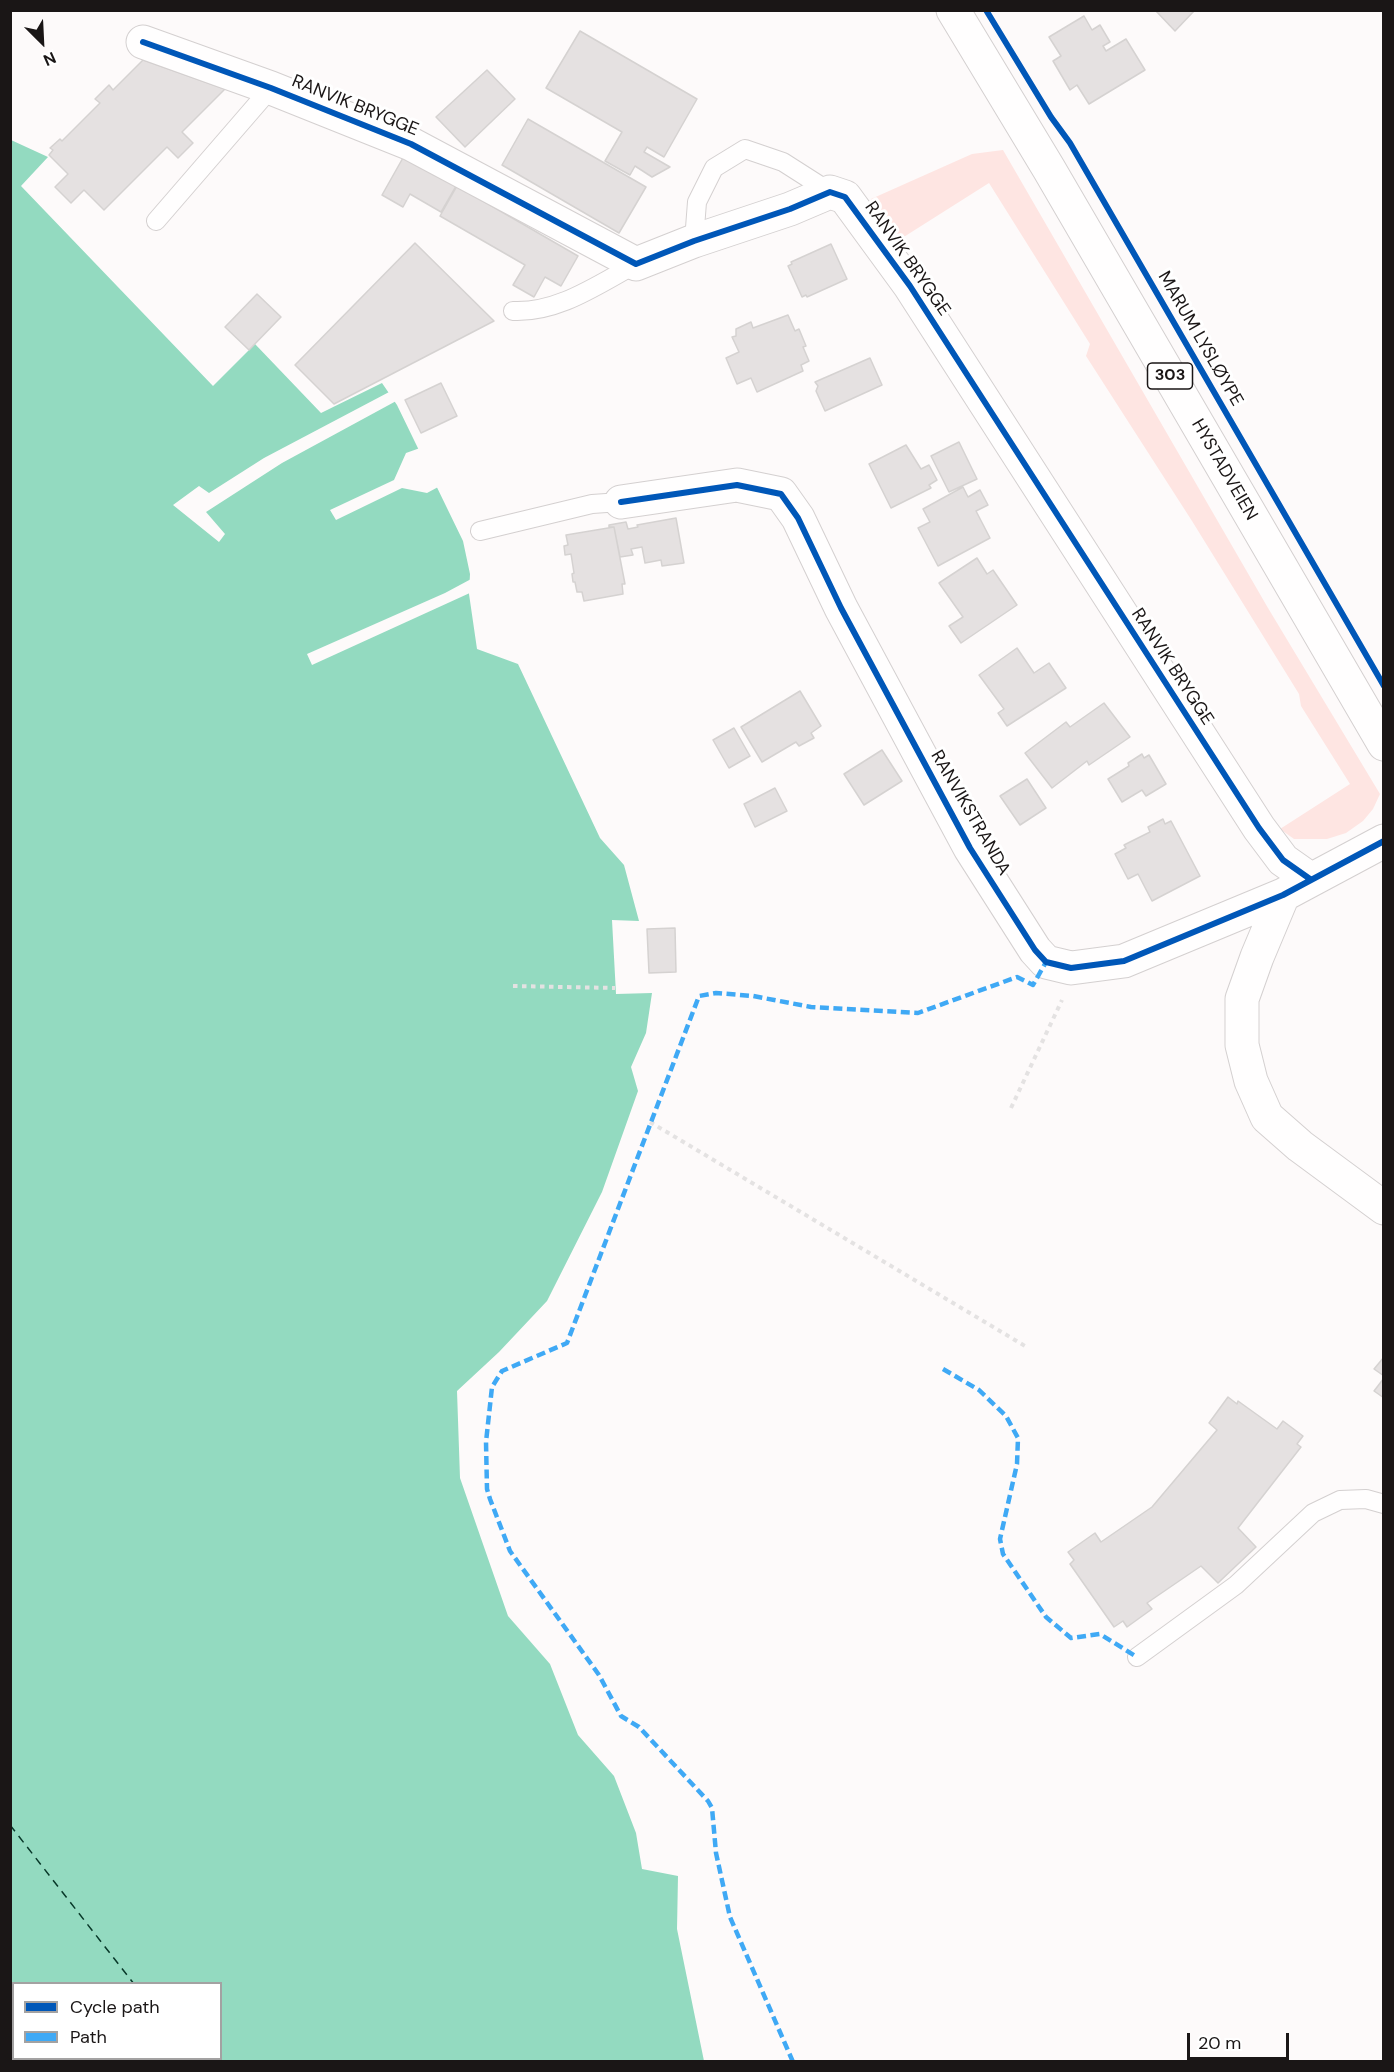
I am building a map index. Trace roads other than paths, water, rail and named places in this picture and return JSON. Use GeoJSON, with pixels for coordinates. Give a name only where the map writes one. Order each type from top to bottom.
{"type":"FeatureCollection","features":[{"type":"Feature","properties":{"kind":"street","name":"HYSTADVEIEN"},"geometry":{"type":"LineString","coordinates":[[953,10],[1049,168],[1383,744]]}},
{"type":"Feature","properties":{"kind":"street","name":"RANVIK BRYGGE"},"geometry":{"type":"LineString","coordinates":[[143,42],[271,88],[411,144],[636,264]]}},
{"type":"Feature","properties":{"kind":"street","name":"RANVIK BRYGGE"},"geometry":{"type":"LineString","coordinates":[[830,192],[845,197],[910,286],[1259,828],[1283,860],[1296,887]]}},
{"type":"Feature","properties":{"kind":"street"},"geometry":{"type":"LineString","coordinates":[[636,264],[790,209],[830,192]]}},
{"type":"Feature","properties":{"kind":"street","name":"RANVIKSTRANDA"},"geometry":{"type":"LineString","coordinates":[[621,502],[737,485],[781,494],[798,518],[841,608],[970,848],[1035,950],[1046,962],[1071,968],[1124,961],[1296,887],[1383,841]]}},
{"type":"Feature","properties":{"kind":"street"},"geometry":{"type":"LineString","coordinates":[[1296,887],[1257,957],[1242,999],[1242,1045],[1251,1081],[1267,1117],[1300,1146],[1383,1208]]}},
{"type":"Feature","properties":{"kind":"lane"},"geometry":{"type":"LineString","coordinates":[[156,220],[271,88]]}},
{"type":"Feature","properties":{"kind":"lane"},"geometry":{"type":"LineString","coordinates":[[694,242],[697,202],[714,168],[745,149],[783,162],[830,192]]}},
{"type":"Feature","properties":{"kind":"lane"},"geometry":{"type":"LineString","coordinates":[[513,311],[531,312],[552,307],[636,264]]}},
{"type":"Feature","properties":{"kind":"lane"},"geometry":{"type":"LineString","coordinates":[[480,531],[592,504],[621,502]]}},
{"type":"Feature","properties":{"kind":"lane"},"geometry":{"type":"LineString","coordinates":[[1137,1658],[1236,1585],[1313,1513],[1340,1500],[1366,1499],[1383,1504]]}}]}
